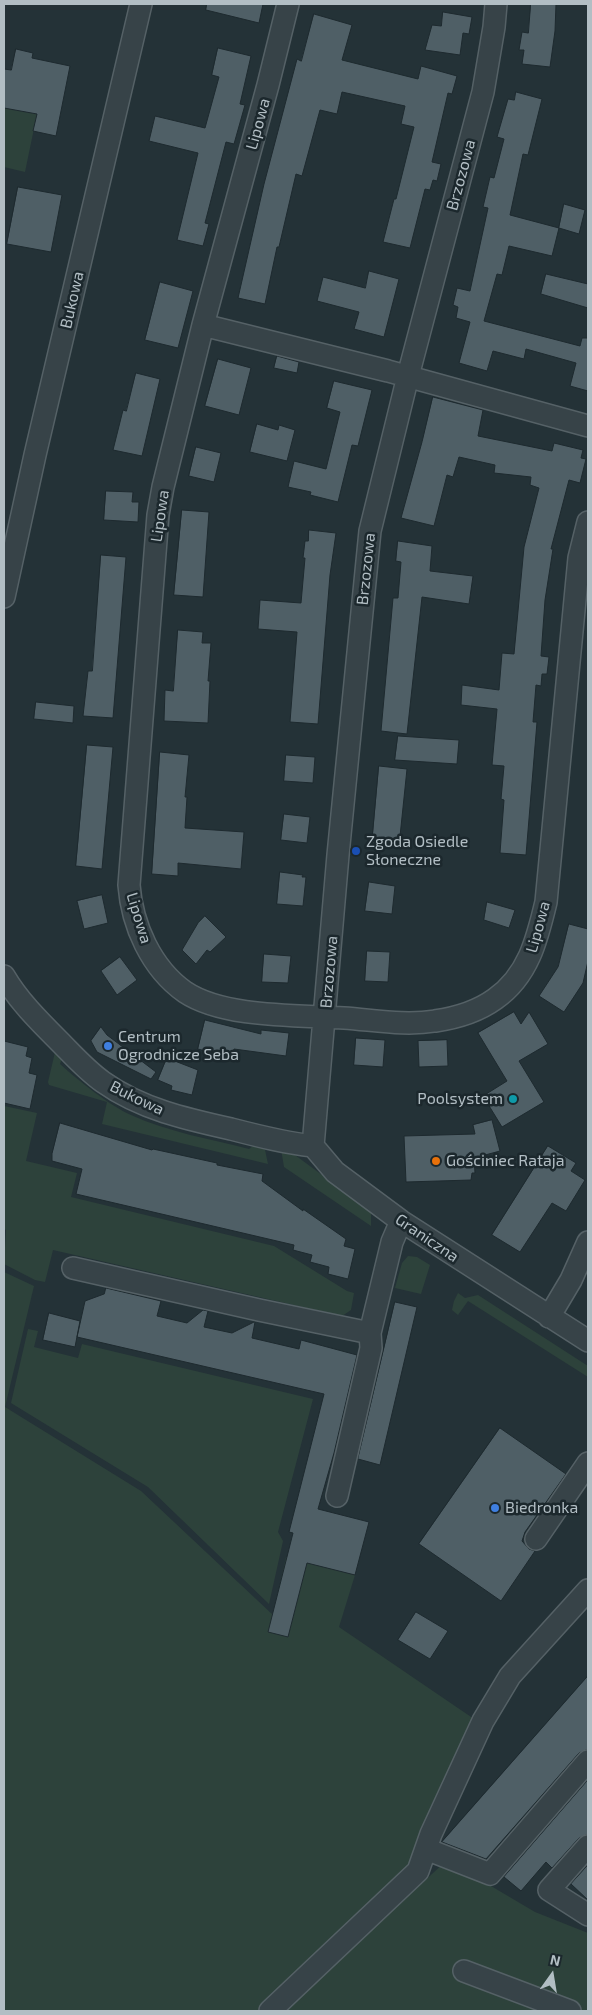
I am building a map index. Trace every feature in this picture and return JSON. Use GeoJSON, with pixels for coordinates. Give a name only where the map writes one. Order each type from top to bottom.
{"type":"FeatureCollection","features":[{"type":"Feature","properties":{"kind":"street","name":"Bukowa"},"geometry":{"type":"LineString","coordinates":[[4,597],[47,401],[141,4]]}},
{"type":"Feature","properties":{"kind":"street","name":"Lipowa"},"geometry":{"type":"LineString","coordinates":[[288,4],[163,487],[158,515],[128,885],[130,898],[145,946],[165,974],[188,993],[207,1002],[229,1008],[410,1023],[434,1022],[479,1010],[509,988],[521,974],[530,957],[538,938],[546,902],[579,558],[588,522]]}},
{"type":"Feature","properties":{"kind":"street","name":"Brzozowa"},"geometry":{"type":"LineString","coordinates":[[313,1146],[370,531],[408,376],[483,92],[496,4]]}},
{"type":"Feature","properties":{"kind":"street"},"geometry":{"type":"LineString","coordinates":[[204,326],[408,376],[588,426]]}},
{"type":"Feature","properties":{"kind":"street","name":"Bukowa"},"geometry":{"type":"LineString","coordinates":[[4,976],[16,996],[42,1024],[102,1081],[124,1094],[170,1114],[289,1143],[313,1146]]}},
{"type":"Feature","properties":{"kind":"street","name":"Graniczna"},"geometry":{"type":"LineString","coordinates":[[313,1146],[335,1172],[401,1221],[588,1341]]}},
{"type":"Feature","properties":{"kind":"street"},"geometry":{"type":"LineString","coordinates":[[337,1496],[370,1348],[370,1333],[392,1242],[401,1221]]}},
{"type":"Feature","properties":{"kind":"street"},"geometry":{"type":"LineString","coordinates":[[549,1317],[571,1280],[588,1242]]}},
{"type":"Feature","properties":{"kind":"street"},"geometry":{"type":"LineString","coordinates":[[73,1268],[370,1333]]}},
{"type":"Feature","properties":{"kind":"street"},"geometry":{"type":"LineString","coordinates":[[536,1539],[588,1463]]}},
{"type":"Feature","properties":{"kind":"street"},"geometry":{"type":"LineString","coordinates":[[270,2011],[418,1871],[426,1848],[483,1721],[510,1676],[588,1590]]}},
{"type":"Feature","properties":{"kind":"street"},"geometry":{"type":"LineString","coordinates":[[426,1848],[490,1874],[588,1761]]}},
{"type":"Feature","properties":{"kind":"street"},"geometry":{"type":"LineString","coordinates":[[588,1846],[549,1890],[588,1915]]}},
{"type":"Feature","properties":{"kind":"street"},"geometry":{"type":"LineString","coordinates":[[464,1971],[570,2011]]}},
{"type":"Feature","properties":{"kind":"green space"},"geometry":{"type":"Polygon","coordinates":[[[4,108],[37,114],[25,172],[4,167],[4,108]]]}},
{"type":"Feature","properties":{"kind":"green space"},"geometry":{"type":"Polygon","coordinates":[[[56,1048],[63,1055],[60,1064],[94,1092],[122,1111],[174,1131],[249,1149],[257,1143],[264,1145],[268,1164],[102,1124],[107,1102],[49,1085],[48,1082],[56,1048]]]}},
{"type":"Feature","properties":{"kind":"green space"},"geometry":{"type":"Polygon","coordinates":[[[4,1106],[37,1113],[26,1161],[77,1173],[71,1197],[274,1246],[347,1291],[354,1293],[351,1310],[342,1316],[53,1250],[45,1282],[35,1280],[4,1264],[6,1230],[4,1229],[4,1106]]]}},
{"type":"Feature","properties":{"kind":"green space"},"geometry":{"type":"Polygon","coordinates":[[[281,1149],[295,1155],[368,1209],[371,1213],[371,1226],[284,1167],[281,1149]]]}},
{"type":"Feature","properties":{"kind":"green space"},"geometry":{"type":"Polygon","coordinates":[[[408,1256],[417,1257],[430,1265],[421,1294],[395,1288],[402,1263],[408,1256]]]}},
{"type":"Feature","properties":{"kind":"green space"},"geometry":{"type":"Polygon","coordinates":[[[4,1272],[34,1286],[5,1407],[141,1491],[273,1615],[286,1557],[355,1575],[339,1627],[477,1721],[430,1808],[416,1863],[261,2011],[4,2011],[4,1272]]]}},
{"type":"Feature","properties":{"kind":"green space"},"geometry":{"type":"Polygon","coordinates":[[[458,1293],[465,1298],[478,1295],[588,1366],[588,1377],[468,1301],[458,1315],[452,1310],[458,1293]]]}},
{"type":"Feature","properties":{"kind":"green space"},"geometry":{"type":"Polygon","coordinates":[[[28,1329],[38,1331],[34,1347],[78,1358],[82,1344],[313,1399],[278,1532],[283,1541],[269,1604],[148,1487],[11,1403],[28,1329]]]}},
{"type":"Feature","properties":{"kind":"green space"},"geometry":{"type":"Polygon","coordinates":[[[447,1860],[535,1912],[588,1933],[588,2011],[285,2011],[447,1860]]]}},
{"type":"Feature","properties":{"kind":"building"},"geometry":{"type":"Polygon","coordinates":[[[207,4],[263,4],[259,23],[206,10],[207,4]]]}},
{"type":"Feature","properties":{"kind":"building"},"geometry":{"type":"Polygon","coordinates":[[[531,4],[556,4],[555,31],[550,67],[522,64],[524,50],[519,50],[522,32],[528,33],[531,4]]]}},
{"type":"Feature","properties":{"kind":"building"},"geometry":{"type":"Polygon","coordinates":[[[443,12],[472,17],[469,34],[463,33],[460,55],[425,50],[432,25],[441,26],[443,12]]]}},
{"type":"Feature","properties":{"kind":"building"},"geometry":{"type":"Polygon","coordinates":[[[314,14],[352,25],[342,60],[418,79],[421,66],[457,76],[452,94],[448,93],[432,162],[441,164],[437,181],[433,180],[430,190],[425,189],[410,248],[383,242],[414,127],[401,124],[405,106],[342,92],[337,114],[320,110],[302,176],[296,174],[279,247],[277,247],[265,304],[238,298],[264,184],[297,59],[301,61],[314,14]]]}},
{"type":"Feature","properties":{"kind":"building"},"geometry":{"type":"Polygon","coordinates":[[[218,48],[251,56],[240,104],[245,105],[234,144],[226,142],[205,223],[209,224],[203,246],[177,240],[198,153],[149,141],[155,116],[205,128],[219,77],[212,75],[218,48]]]}},
{"type":"Feature","properties":{"kind":"building"},"geometry":{"type":"Polygon","coordinates":[[[16,49],[33,53],[32,58],[70,66],[56,136],[33,131],[37,114],[4,108],[4,69],[11,70],[16,49]]]}},
{"type":"Feature","properties":{"kind":"building"},"geometry":{"type":"Polygon","coordinates":[[[516,92],[542,99],[528,155],[523,154],[510,215],[559,228],[552,256],[509,246],[502,275],[497,274],[484,321],[580,346],[582,338],[588,338],[588,391],[570,386],[576,363],[526,349],[524,359],[493,351],[487,371],[459,363],[470,322],[456,318],[458,307],[453,305],[457,288],[470,291],[488,208],[483,207],[490,177],[494,178],[504,139],[497,137],[508,99],[514,100],[516,92]]]}},
{"type":"Feature","properties":{"kind":"building"},"geometry":{"type":"Polygon","coordinates":[[[18,187],[62,195],[51,252],[7,244],[18,187]]]}},
{"type":"Feature","properties":{"kind":"building"},"geometry":{"type":"Polygon","coordinates":[[[564,204],[585,210],[579,234],[559,228],[564,204]]]}},
{"type":"Feature","properties":{"kind":"building"},"geometry":{"type":"Polygon","coordinates":[[[369,271],[399,279],[384,337],[354,329],[359,312],[317,301],[323,277],[365,288],[369,271]]]}},
{"type":"Feature","properties":{"kind":"building"},"geometry":{"type":"Polygon","coordinates":[[[546,274],[588,284],[588,308],[541,294],[546,274]]]}},
{"type":"Feature","properties":{"kind":"building"},"geometry":{"type":"Polygon","coordinates":[[[160,282],[193,291],[178,348],[145,340],[160,282]]]}},
{"type":"Feature","properties":{"kind":"building"},"geometry":{"type":"Polygon","coordinates":[[[277,356],[299,362],[297,373],[274,368],[277,356]]]}},
{"type":"Feature","properties":{"kind":"building"},"geometry":{"type":"Polygon","coordinates":[[[218,359],[251,368],[239,415],[205,406],[218,359]]]}},
{"type":"Feature","properties":{"kind":"building"},"geometry":{"type":"Polygon","coordinates":[[[136,373],[160,379],[142,456],[113,450],[123,410],[126,411],[136,373]]]}},
{"type":"Feature","properties":{"kind":"building"},"geometry":{"type":"Polygon","coordinates":[[[334,381],[372,390],[358,446],[352,445],[338,502],[310,495],[311,492],[288,487],[294,461],[326,469],[340,412],[327,408],[334,381]]]}},
{"type":"Feature","properties":{"kind":"building"},"geometry":{"type":"Polygon","coordinates":[[[433,397],[483,410],[478,436],[552,451],[554,443],[583,450],[581,458],[586,459],[580,483],[569,480],[551,549],[553,549],[545,600],[541,656],[549,657],[547,674],[542,674],[541,686],[536,685],[533,722],[537,722],[526,855],[500,853],[504,800],[501,799],[504,766],[492,765],[497,709],[461,705],[462,685],[499,690],[502,653],[514,654],[524,547],[539,488],[530,485],[531,477],[494,473],[495,465],[459,457],[453,477],[447,475],[434,526],[401,518],[433,397]]]}},
{"type":"Feature","properties":{"kind":"building"},"geometry":{"type":"Polygon","coordinates":[[[257,424],[278,430],[279,425],[295,430],[287,461],[250,452],[257,424]]]}},
{"type":"Feature","properties":{"kind":"building"},"geometry":{"type":"Polygon","coordinates":[[[196,447],[221,453],[214,482],[189,476],[196,447]]]}},
{"type":"Feature","properties":{"kind":"building"},"geometry":{"type":"Polygon","coordinates":[[[106,491],[133,492],[132,502],[139,502],[138,522],[104,520],[106,491]]]}},
{"type":"Feature","properties":{"kind":"building"},"geometry":{"type":"Polygon","coordinates":[[[182,510],[209,512],[203,597],[174,595],[182,510]]]}},
{"type":"Feature","properties":{"kind":"building"},"geometry":{"type":"Polygon","coordinates":[[[309,530],[336,533],[330,575],[318,724],[290,722],[297,632],[258,629],[260,600],[301,603],[305,558],[303,558],[305,541],[308,541],[309,530]]]}},
{"type":"Feature","properties":{"kind":"building"},"geometry":{"type":"Polygon","coordinates":[[[398,541],[432,546],[430,571],[473,576],[469,604],[422,597],[407,734],[381,731],[393,598],[398,598],[401,562],[396,561],[398,541]]]}},
{"type":"Feature","properties":{"kind":"building"},"geometry":{"type":"Polygon","coordinates":[[[101,555],[126,557],[113,718],[83,716],[88,671],[92,671],[101,555]]]}},
{"type":"Feature","properties":{"kind":"building"},"geometry":{"type":"Polygon","coordinates":[[[178,630],[203,632],[202,643],[211,643],[208,681],[210,681],[208,723],[164,721],[165,690],[173,691],[178,630]]]}},
{"type":"Feature","properties":{"kind":"building"},"geometry":{"type":"Polygon","coordinates":[[[36,702],[74,706],[73,723],[34,719],[36,702]]]}},
{"type":"Feature","properties":{"kind":"building"},"geometry":{"type":"Polygon","coordinates":[[[398,736],[459,740],[457,764],[395,760],[398,736]]]}},
{"type":"Feature","properties":{"kind":"building"},"geometry":{"type":"Polygon","coordinates":[[[87,745],[113,747],[102,869],[76,866],[87,745]]]}},
{"type":"Feature","properties":{"kind":"building"},"geometry":{"type":"Polygon","coordinates":[[[160,752],[189,755],[185,797],[187,797],[185,828],[244,832],[241,869],[178,863],[178,876],[152,874],[160,752]]]}},
{"type":"Feature","properties":{"kind":"building"},"geometry":{"type":"Polygon","coordinates":[[[286,755],[315,757],[313,783],[284,781],[286,755]]]}},
{"type":"Feature","properties":{"kind":"building"},"geometry":{"type":"Polygon","coordinates":[[[379,766],[407,769],[399,846],[372,844],[379,766]]]}},
{"type":"Feature","properties":{"kind":"building"},"geometry":{"type":"Polygon","coordinates":[[[284,814],[310,817],[307,843],[281,840],[284,814]]]}},
{"type":"Feature","properties":{"kind":"building"},"geometry":{"type":"Polygon","coordinates":[[[280,872],[306,877],[303,906],[277,904],[280,872]]]}},
{"type":"Feature","properties":{"kind":"building"},"geometry":{"type":"Polygon","coordinates":[[[369,882],[395,886],[392,914],[365,911],[369,882]]]}},
{"type":"Feature","properties":{"kind":"building"},"geometry":{"type":"Polygon","coordinates":[[[102,895],[108,923],[84,929],[77,901],[102,895]]]}},
{"type":"Feature","properties":{"kind":"building"},"geometry":{"type":"Polygon","coordinates":[[[487,902],[515,910],[509,928],[484,920],[487,902]]]}},
{"type":"Feature","properties":{"kind":"building"},"geometry":{"type":"Polygon","coordinates":[[[205,916],[226,937],[210,952],[207,950],[196,964],[182,950],[198,923],[205,916]]]}},
{"type":"Feature","properties":{"kind":"building"},"geometry":{"type":"Polygon","coordinates":[[[569,924],[588,929],[588,961],[583,983],[564,1012],[539,996],[558,967],[569,924]]]}},
{"type":"Feature","properties":{"kind":"building"},"geometry":{"type":"Polygon","coordinates":[[[367,951],[390,952],[388,982],[365,981],[367,951]]]}},
{"type":"Feature","properties":{"kind":"building"},"geometry":{"type":"Polygon","coordinates":[[[264,954],[291,956],[288,983],[262,982],[264,954]]]}},
{"type":"Feature","properties":{"kind":"building"},"geometry":{"type":"Polygon","coordinates":[[[120,957],[137,980],[117,995],[101,971],[120,957]]]}},
{"type":"Feature","properties":{"kind":"building"},"geometry":{"type":"Polygon","coordinates":[[[514,1012],[521,1024],[529,1012],[548,1044],[519,1061],[544,1102],[502,1127],[483,1096],[507,1081],[478,1033],[514,1012]]]}},
{"type":"Feature","properties":{"kind":"building"},"geometry":{"type":"Polygon","coordinates":[[[205,1020],[261,1034],[261,1030],[289,1033],[286,1056],[234,1049],[232,1058],[198,1049],[205,1020]]]}},
{"type":"Feature","properties":{"kind":"building","name":"Centrum Ogrodnicze Seba"},"geometry":{"type":"Polygon","coordinates":[[[101,1027],[107,1035],[156,1072],[151,1079],[97,1052],[91,1041],[101,1027]]]}},
{"type":"Feature","properties":{"kind":"building"},"geometry":{"type":"Polygon","coordinates":[[[356,1038],[385,1040],[383,1067],[354,1065],[356,1038]]]}},
{"type":"Feature","properties":{"kind":"building"},"geometry":{"type":"Polygon","coordinates":[[[447,1040],[448,1066],[419,1067],[418,1041],[447,1040]]]}},
{"type":"Feature","properties":{"kind":"building"},"geometry":{"type":"Polygon","coordinates":[[[4,1041],[28,1047],[26,1056],[32,1058],[29,1073],[37,1075],[30,1109],[4,1103],[4,1041]]]}},
{"type":"Feature","properties":{"kind":"building"},"geometry":{"type":"Polygon","coordinates":[[[167,1058],[198,1070],[192,1095],[171,1090],[172,1086],[158,1080],[167,1058]]]}},
{"type":"Feature","properties":{"kind":"building"},"geometry":{"type":"Polygon","coordinates":[[[492,1120],[500,1151],[474,1158],[475,1173],[472,1173],[471,1180],[406,1182],[404,1136],[475,1134],[473,1125],[492,1120]]]}},
{"type":"Feature","properties":{"kind":"building"},"geometry":{"type":"Polygon","coordinates":[[[60,1123],[152,1150],[263,1174],[262,1181],[346,1239],[344,1246],[355,1249],[348,1279],[328,1274],[329,1267],[310,1262],[312,1255],[293,1250],[294,1245],[76,1194],[82,1169],[52,1161],[60,1123]]]}},
{"type":"Feature","properties":{"kind":"building"},"geometry":{"type":"Polygon","coordinates":[[[548,1146],[576,1163],[571,1171],[585,1180],[566,1211],[552,1203],[520,1252],[492,1235],[548,1146]]]}},
{"type":"Feature","properties":{"kind":"building"},"geometry":{"type":"Polygon","coordinates":[[[106,1288],[161,1301],[157,1316],[187,1323],[203,1310],[208,1311],[204,1327],[232,1333],[255,1322],[252,1338],[299,1349],[301,1340],[357,1355],[334,1453],[318,1509],[369,1522],[355,1575],[307,1563],[288,1637],[268,1632],[293,1533],[289,1532],[324,1394],[77,1337],[85,1301],[104,1294],[106,1288]]]}},
{"type":"Feature","properties":{"kind":"building"},"geometry":{"type":"Polygon","coordinates":[[[395,1302],[417,1307],[380,1465],[358,1459],[395,1302]]]}},
{"type":"Feature","properties":{"kind":"building"},"geometry":{"type":"Polygon","coordinates":[[[49,1313],[80,1321],[75,1347],[43,1340],[49,1313]]]}},
{"type":"Feature","properties":{"kind":"building","name":"Biedronka"},"geometry":{"type":"Polygon","coordinates":[[[500,1428],[566,1474],[525,1532],[522,1541],[529,1549],[535,1551],[501,1601],[419,1544],[500,1428]]]}},
{"type":"Feature","properties":{"kind":"building"},"geometry":{"type":"Polygon","coordinates":[[[416,1612],[448,1631],[430,1659],[398,1640],[416,1612]]]}},
{"type":"Feature","properties":{"kind":"building"},"geometry":{"type":"Polygon","coordinates":[[[588,1676],[588,1749],[579,1753],[486,1859],[442,1842],[588,1676]]]}},
{"type":"Feature","properties":{"kind":"building"},"geometry":{"type":"Polygon","coordinates":[[[588,1780],[588,1834],[579,1838],[552,1868],[546,1862],[521,1891],[504,1877],[588,1780]]]}},
{"type":"Feature","properties":{"kind":"building"},"geometry":{"type":"Polygon","coordinates":[[[588,1865],[588,1900],[571,1884],[588,1865]]]}},
{"type":"Feature","properties":{"kind":"place","name":"Zgoda Osiedle Słoneczne"},"geometry":{"type":"Point","coordinates":[356,851]}},
{"type":"Feature","properties":{"kind":"place","name":"Centrum Ogrodnicze Seba"},"geometry":{"type":"Point","coordinates":[108,1046]}},
{"type":"Feature","properties":{"kind":"place","name":"Poolsystem"},"geometry":{"type":"Point","coordinates":[513,1099]}},
{"type":"Feature","properties":{"kind":"place","name":"Gościniec Rataja"},"geometry":{"type":"Point","coordinates":[436,1161]}},
{"type":"Feature","properties":{"kind":"place","name":"Biedronka"},"geometry":{"type":"Point","coordinates":[495,1508]}}]}
